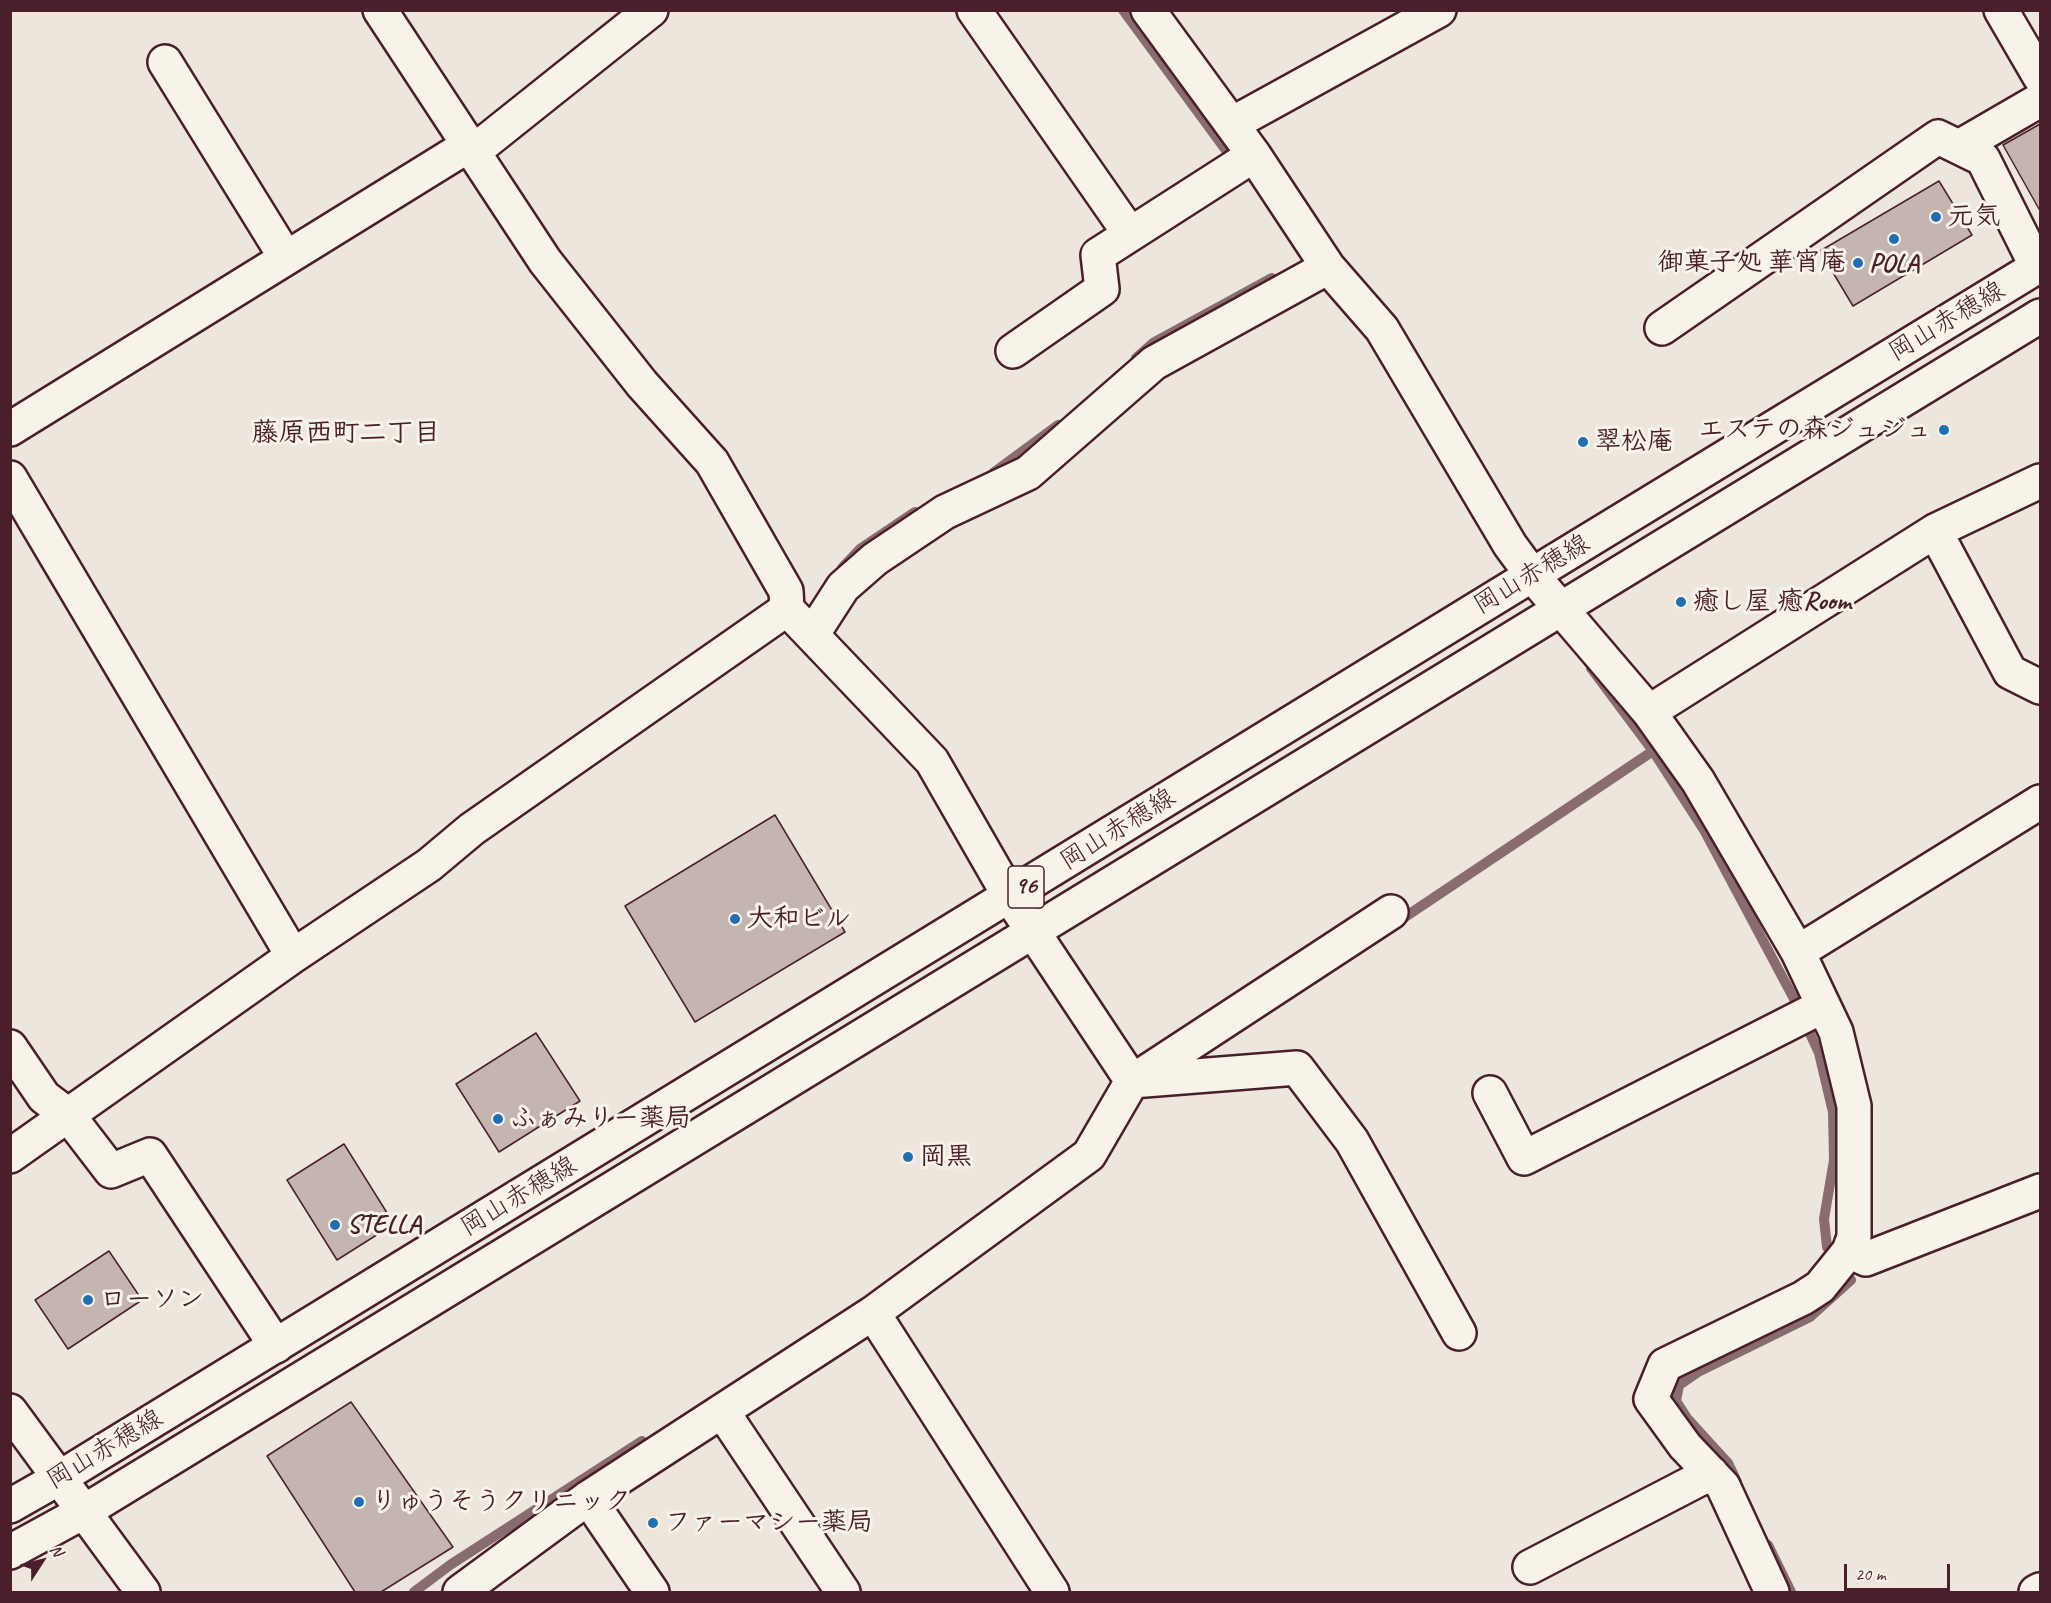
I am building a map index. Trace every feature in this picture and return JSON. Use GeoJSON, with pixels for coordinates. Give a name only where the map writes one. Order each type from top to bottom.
{"type":"FeatureCollection","features":[{"type":"Feature","properties":{"kind":"street"},"geometry":{"type":"LineString","coordinates":[[380,10],[545,261],[642,384],[712,462],[786,591],[787,609],[932,761],[1010,897],[1132,1081]]}},
{"type":"Feature","properties":{"kind":"street"},"geometry":{"type":"LineString","coordinates":[[10,429],[286,258],[471,148],[651,10]]}},
{"type":"Feature","properties":{"kind":"street"},"geometry":{"type":"LineString","coordinates":[[974,10],[1130,234]]}},
{"type":"Feature","properties":{"kind":"street"},"geometry":{"type":"LineString","coordinates":[[1148,10],[1232,123],[1328,267],[1382,329],[1510,544],[1532,575],[1649,712],[1698,781],[1798,952],[1809,1013],[1836,1032],[1854,1106],[1854,1237],[1842,1260],[1820,1287],[1803,1298],[1665,1365],[1651,1399],[1685,1446],[1723,1486],[1772,1593]]}},
{"type":"Feature","properties":{"kind":"street"},"geometry":{"type":"LineString","coordinates":[[1232,123],[1404,19],[1439,10]]}},
{"type":"Feature","properties":{"kind":"street"},"geometry":{"type":"LineString","coordinates":[[2001,10],[2040,77]]}},
{"type":"Feature","properties":{"kind":"street"},"geometry":{"type":"LineString","coordinates":[[165,62],[286,258]]}},
{"type":"Feature","properties":{"kind":"street"},"geometry":{"type":"LineString","coordinates":[[1959,147],[2040,100]]}},
{"type":"Feature","properties":{"kind":"street"},"geometry":{"type":"LineString","coordinates":[[1662,328],[1938,137],[1983,159],[2039,266]]}},
{"type":"Feature","properties":{"kind":"street"},"geometry":{"type":"LineString","coordinates":[[1013,351],[1102,289],[1098,255],[1254,155]]}},
{"type":"Feature","properties":{"kind":"street","name":"岡山赤穂線"},"geometry":{"type":"LineString","coordinates":[[10,1506],[61,1478],[2039,266]]}},
{"type":"Feature","properties":{"kind":"street"},"geometry":{"type":"LineString","coordinates":[[812,635],[843,587],[875,559],[945,512],[1028,474],[1154,363],[1328,267]]}},
{"type":"Feature","properties":{"kind":"street","name":"岡山赤穂線"},"geometry":{"type":"LineString","coordinates":[[10,1552],[85,1511],[2040,316]]}},
{"type":"Feature","properties":{"kind":"street"},"geometry":{"type":"LineString","coordinates":[[10,478],[293,957]]}},
{"type":"Feature","properties":{"kind":"street"},"geometry":{"type":"LineString","coordinates":[[1649,712],[1935,531],[2040,481]]}},
{"type":"Feature","properties":{"kind":"street"},"geometry":{"type":"LineString","coordinates":[[1935,531],[2010,672],[2040,687]]}},
{"type":"Feature","properties":{"kind":"street"},"geometry":{"type":"LineString","coordinates":[[10,1156],[293,957],[429,865],[472,829],[787,609]]}},
{"type":"Feature","properties":{"kind":"street"},"geometry":{"type":"LineString","coordinates":[[1798,952],[2040,802]]}},
{"type":"Feature","properties":{"kind":"street"},"geometry":{"type":"LineString","coordinates":[[460,1593],[588,1498],[873,1313],[1089,1155],[1132,1081],[1391,912]]}},
{"type":"Feature","properties":{"kind":"street"},"geometry":{"type":"LineString","coordinates":[[1490,1093],[1524,1158],[1809,1013]]}},
{"type":"Feature","properties":{"kind":"street"},"geometry":{"type":"LineString","coordinates":[[10,1047],[44,1097],[68,1115],[111,1171],[150,1155],[276,1346]]}},
{"type":"Feature","properties":{"kind":"street"},"geometry":{"type":"LineString","coordinates":[[1132,1081],[1297,1068],[1352,1141],[1459,1333]]}},
{"type":"Feature","properties":{"kind":"street"},"geometry":{"type":"LineString","coordinates":[[1842,1260],[1866,1259],[2040,1191]]}},
{"type":"Feature","properties":{"kind":"street"},"geometry":{"type":"LineString","coordinates":[[873,1313],[1052,1593]]}},
{"type":"Feature","properties":{"kind":"street"},"geometry":{"type":"LineString","coordinates":[[10,1411],[144,1593]]}},
{"type":"Feature","properties":{"kind":"street"},"geometry":{"type":"LineString","coordinates":[[722,1411],[843,1593]]}},
{"type":"Feature","properties":{"kind":"street"},"geometry":{"type":"LineString","coordinates":[[1530,1567],[1711,1473]]}},
{"type":"Feature","properties":{"kind":"street"},"geometry":{"type":"LineString","coordinates":[[588,1498],[652,1593]]}},
{"type":"Feature","properties":{"kind":"street"},"geometry":{"type":"LineString","coordinates":[[2036,1593],[2040,1590]]}},
{"type":"Feature","properties":{"kind":"building"},"geometry":{"type":"Polygon","coordinates":[[[2040,124],[2040,208],[2039,209],[2003,145],[2040,124]]]}},
{"type":"Feature","properties":{"kind":"building"},"geometry":{"type":"Polygon","coordinates":[[[1939,181],[1972,235],[1853,306],[1820,251],[1939,181]]]}},
{"type":"Feature","properties":{"kind":"building","name":"大和ビル"},"geometry":{"type":"Polygon","coordinates":[[[775,815],[845,932],[695,1022],[625,906],[775,815]]]}},
{"type":"Feature","properties":{"kind":"building"},"geometry":{"type":"Polygon","coordinates":[[[536,1033],[580,1101],[499,1152],[456,1084],[536,1033]]]}},
{"type":"Feature","properties":{"kind":"building"},"geometry":{"type":"Polygon","coordinates":[[[344,1144],[394,1224],[337,1260],[287,1180],[344,1144]]]}},
{"type":"Feature","properties":{"kind":"building","name":"ローソン"},"geometry":{"type":"Polygon","coordinates":[[[109,1251],[142,1300],[68,1349],[35,1300],[109,1251]]]}},
{"type":"Feature","properties":{"kind":"building","name":"りゅうそうクリニック"},"geometry":{"type":"Polygon","coordinates":[[[351,1402],[453,1547],[381,1592],[355,1592],[267,1456],[351,1402]]]}},
{"type":"Feature","properties":{"kind":"waterway"},"geometry":{"type":"LineString","coordinates":[[1123,10],[1228,153]]}},
{"type":"Feature","properties":{"kind":"waterway"},"geometry":{"type":"LineString","coordinates":[[1136,358],[1153,343],[1272,278]]}},
{"type":"Feature","properties":{"kind":"waterway"},"geometry":{"type":"LineString","coordinates":[[993,473],[1058,425]]}},
{"type":"Feature","properties":{"kind":"waterway"},"geometry":{"type":"LineString","coordinates":[[842,568],[860,549],[915,512]]}},
{"type":"Feature","properties":{"kind":"waterway"},"geometry":{"type":"LineString","coordinates":[[1591,668],[1653,751],[1704,830],[1793,997],[1819,1053],[1833,1112],[1834,1160],[1824,1219],[1827,1247],[1851,1280],[1810,1317],[1698,1372],[1679,1385],[1676,1401],[1687,1418],[1728,1463],[1737,1482]]}},
{"type":"Feature","properties":{"kind":"waterway"},"geometry":{"type":"LineString","coordinates":[[1396,923],[1653,751]]}},
{"type":"Feature","properties":{"kind":"waterway"},"geometry":{"type":"LineString","coordinates":[[414,1592],[450,1565],[642,1441]]}},
{"type":"Feature","properties":{"kind":"waterway"},"geometry":{"type":"LineString","coordinates":[[1768,1545],[1791,1592]]}},
{"type":"Feature","properties":{"kind":"place","name":"元気"},"geometry":{"type":"Point","coordinates":[1936,217]}},
{"type":"Feature","properties":{"kind":"place","name":"POLA"},"geometry":{"type":"Point","coordinates":[1894,239]}},
{"type":"Feature","properties":{"kind":"place","name":"御菓子処 華宵庵"},"geometry":{"type":"Point","coordinates":[1858,263]}},
{"type":"Feature","properties":{"kind":"place","name":"エステの森ジュジュ"},"geometry":{"type":"Point","coordinates":[1944,430]}},
{"type":"Feature","properties":{"kind":"place","name":"翠松庵"},"geometry":{"type":"Point","coordinates":[1583,442]}},
{"type":"Feature","properties":{"kind":"place","name":"癒し屋 癒Room"},"geometry":{"type":"Point","coordinates":[1681,602]}},
{"type":"Feature","properties":{"kind":"place","name":"大和ビル"},"geometry":{"type":"Point","coordinates":[735,919]}},
{"type":"Feature","properties":{"kind":"place","name":"ふぁみりー薬局"},"geometry":{"type":"Point","coordinates":[498,1119]}},
{"type":"Feature","properties":{"kind":"place","name":"岡黒"},"geometry":{"type":"Point","coordinates":[908,1157]}},
{"type":"Feature","properties":{"kind":"place","name":"STELLA"},"geometry":{"type":"Point","coordinates":[335,1225]}},
{"type":"Feature","properties":{"kind":"place","name":"ローソン"},"geometry":{"type":"Point","coordinates":[88,1300]}},
{"type":"Feature","properties":{"kind":"place","name":"りゅうそうクリニック"},"geometry":{"type":"Point","coordinates":[359,1502]}},
{"type":"Feature","properties":{"kind":"place","name":"ファーマシー薬局"},"geometry":{"type":"Point","coordinates":[653,1523]}},
{"type":"Feature","properties":{"kind":"district","name":"藤原西町二丁目"},"geometry":{"type":"Point","coordinates":[346,434]}}]}
